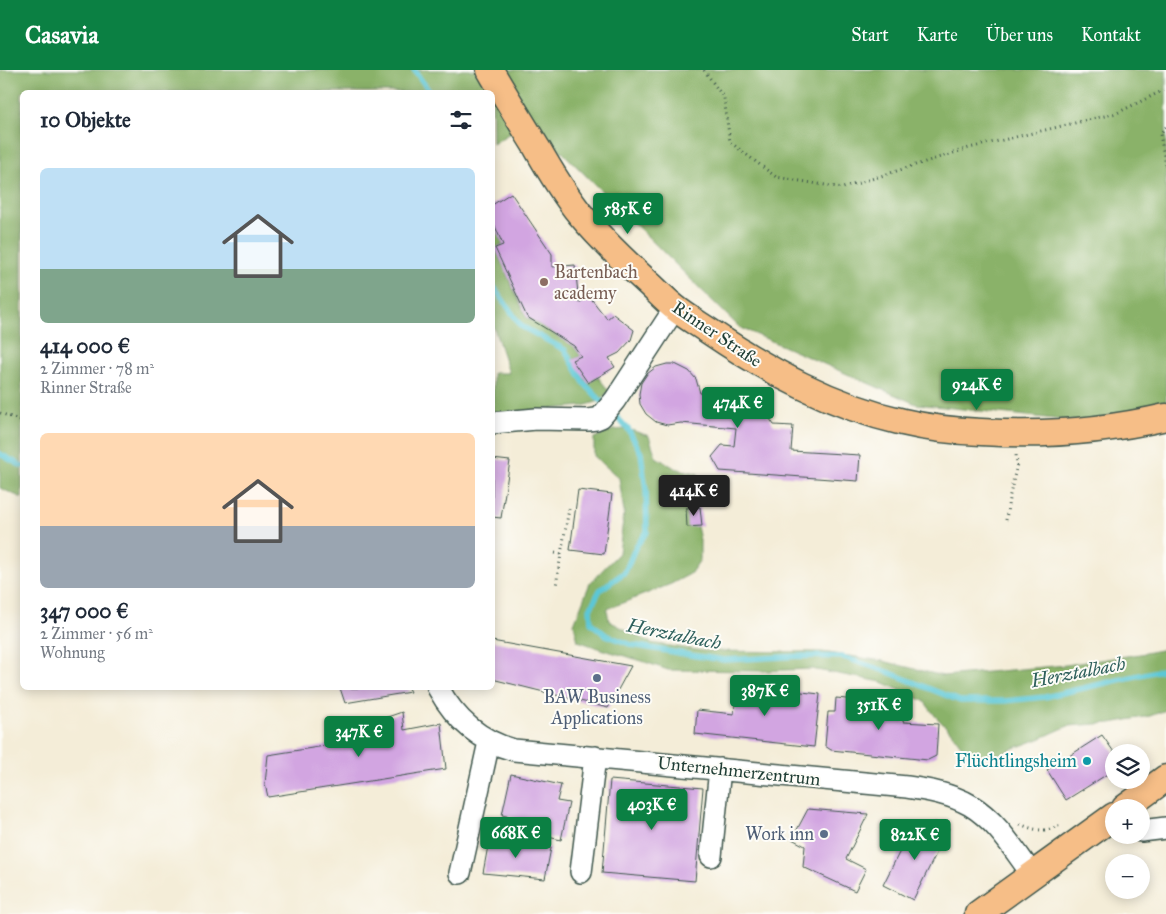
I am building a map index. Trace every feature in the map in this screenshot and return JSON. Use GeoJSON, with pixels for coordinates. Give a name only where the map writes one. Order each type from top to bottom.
{"type":"FeatureCollection","features":[{"type":"Feature","properties":{"kind":"main road","name":"Rinner Straße"},"geometry":{"type":"LineString","coordinates":[[490,70],[556,180],[580,214],[623,260],[675,308],[739,351],[798,384],[856,409],[904,423],[935,428],[1015,434],[1073,432],[1111,428],[1166,417]]}},
{"type":"Feature","properties":{"kind":"main road"},"geometry":{"type":"LineString","coordinates":[[1138,799],[1166,778]]}},
{"type":"Feature","properties":{"kind":"main road"},"geometry":{"type":"LineString","coordinates":[[978,914],[1105,823]]}},
{"type":"Feature","properties":{"kind":"street"},"geometry":{"type":"LineString","coordinates":[[495,422],[599,418],[609,408],[675,308]]}},
{"type":"Feature","properties":{"kind":"street","name":"Unternehmerzentrum"},"geometry":{"type":"LineString","coordinates":[[439,690],[450,707],[468,726],[489,742],[514,750],[907,787],[944,795],[969,805],[986,818],[1003,835],[1032,874]]}},
{"type":"Feature","properties":{"kind":"street"},"geometry":{"type":"LineString","coordinates":[[460,873],[489,742]]}},
{"type":"Feature","properties":{"kind":"street"},"geometry":{"type":"LineString","coordinates":[[582,872],[595,757]]}},
{"type":"Feature","properties":{"kind":"street"},"geometry":{"type":"LineString","coordinates":[[711,856],[720,769]]}},
{"type":"Feature","properties":{"kind":"street"},"geometry":{"type":"LineString","coordinates":[[1150,830],[1166,828]]}},
{"type":"Feature","properties":{"kind":"path"},"geometry":{"type":"LineString","coordinates":[[704,70],[724,98],[730,142],[776,177],[843,188],[969,148],[1117,113],[1166,88]]}},
{"type":"Feature","properties":{"kind":"path"},"geometry":{"type":"LineString","coordinates":[[1166,127],[1160,134],[1166,167]]}},
{"type":"Feature","properties":{"kind":"path"},"geometry":{"type":"LineString","coordinates":[[0,413],[20,420]]}},
{"type":"Feature","properties":{"kind":"path"},"geometry":{"type":"LineString","coordinates":[[1006,520],[1017,464],[1015,434]]}},
{"type":"Feature","properties":{"kind":"path"},"geometry":{"type":"LineString","coordinates":[[556,586],[569,509]]}},
{"type":"Feature","properties":{"kind":"path"},"geometry":{"type":"LineString","coordinates":[[555,553],[561,554]]}},
{"type":"Feature","properties":{"kind":"green space"},"geometry":{"type":"Polygon","coordinates":[[[0,70],[1166,70],[1166,402],[1083,422],[916,404],[739,327],[559,149],[513,131],[495,143],[495,90],[20,90],[20,497],[0,488],[0,70]]]}},
{"type":"Feature","properties":{"kind":"green space"},"geometry":{"type":"Polygon","coordinates":[[[495,226],[503,245],[495,248],[495,226]]]}},
{"type":"Feature","properties":{"kind":"green space"},"geometry":{"type":"Polygon","coordinates":[[[495,248],[526,317],[574,346],[581,356],[572,360],[588,383],[598,377],[609,391],[600,401],[583,406],[495,414],[495,373],[509,373],[495,331],[495,248]]]}},
{"type":"Feature","properties":{"kind":"green space"},"geometry":{"type":"Polygon","coordinates":[[[628,429],[649,436],[656,457],[675,468],[698,474],[702,488],[691,499],[700,540],[700,560],[690,574],[671,584],[607,609],[609,621],[651,643],[703,651],[822,652],[883,661],[943,676],[1066,665],[1166,649],[1166,710],[1150,716],[1111,723],[1068,726],[993,756],[968,755],[924,701],[882,682],[811,669],[762,671],[668,670],[578,641],[574,624],[590,583],[619,553],[624,512],[619,478],[594,456],[594,438],[613,430],[628,429]]]}},
{"type":"Feature","properties":{"kind":"building","name":"Bartenbach academy"},"geometry":{"type":"Polygon","coordinates":[[[511,193],[552,254],[552,267],[575,265],[579,303],[589,296],[607,319],[613,314],[634,330],[631,340],[619,353],[609,358],[615,367],[588,383],[572,360],[581,356],[574,346],[527,317],[495,248],[503,245],[495,226],[495,203],[511,193]]]}},
{"type":"Feature","properties":{"kind":"building"},"geometry":{"type":"Polygon","coordinates":[[[675,364],[689,371],[696,379],[700,393],[756,398],[774,425],[793,426],[791,451],[860,455],[858,481],[720,471],[712,457],[722,445],[734,446],[736,428],[681,423],[667,425],[656,422],[646,414],[640,404],[641,383],[647,374],[656,367],[675,364]]]}},
{"type":"Feature","properties":{"kind":"building"},"geometry":{"type":"Polygon","coordinates":[[[495,459],[510,461],[501,518],[495,517],[495,459]]]}},
{"type":"Feature","properties":{"kind":"building"},"geometry":{"type":"Polygon","coordinates":[[[578,490],[612,494],[604,554],[570,550],[578,490]]]}},
{"type":"Feature","properties":{"kind":"building"},"geometry":{"type":"Polygon","coordinates":[[[700,507],[702,526],[687,527],[686,508],[700,507]]]}},
{"type":"Feature","properties":{"kind":"building"},"geometry":{"type":"Polygon","coordinates":[[[495,642],[631,666],[608,708],[495,680],[495,642]]]}},
{"type":"Feature","properties":{"kind":"building"},"geometry":{"type":"Polygon","coordinates":[[[737,685],[820,694],[814,747],[695,734],[697,710],[734,714],[737,685]]]}},
{"type":"Feature","properties":{"kind":"building"},"geometry":{"type":"Polygon","coordinates":[[[341,690],[409,690],[410,692],[345,703],[341,690]]]}},
{"type":"Feature","properties":{"kind":"building"},"geometry":{"type":"Polygon","coordinates":[[[836,698],[899,704],[904,711],[903,722],[938,724],[936,756],[928,760],[831,750],[825,746],[828,712],[835,712],[836,698]]]}},
{"type":"Feature","properties":{"kind":"building"},"geometry":{"type":"Polygon","coordinates":[[[402,712],[404,730],[441,723],[446,769],[268,797],[265,784],[268,755],[331,745],[329,737],[402,712]]]}},
{"type":"Feature","properties":{"kind":"building","name":"Flüchtlingsheim"},"geometry":{"type":"Polygon","coordinates":[[[1102,735],[1108,744],[1105,744],[1105,776],[1066,800],[1047,770],[1102,735]]]}},
{"type":"Feature","properties":{"kind":"building"},"geometry":{"type":"Polygon","coordinates":[[[511,774],[561,785],[557,801],[569,803],[561,840],[517,830],[519,819],[502,815],[511,774]]]}},
{"type":"Feature","properties":{"kind":"building"},"geometry":{"type":"Polygon","coordinates":[[[610,780],[703,788],[695,881],[602,873],[610,780]]]}},
{"type":"Feature","properties":{"kind":"building"},"geometry":{"type":"Polygon","coordinates":[[[808,809],[868,814],[846,859],[866,869],[855,891],[803,867],[805,846],[792,839],[808,809]]]}},
{"type":"Feature","properties":{"kind":"building"},"geometry":{"type":"Polygon","coordinates":[[[935,822],[949,828],[913,900],[883,885],[910,831],[926,839],[935,822]]]}},
{"type":"Feature","properties":{"kind":"building"},"geometry":{"type":"Polygon","coordinates":[[[490,835],[551,848],[545,879],[483,873],[490,835]]]}},
{"type":"Feature","properties":{"kind":"waterway","name":"Herztalbach"},"geometry":{"type":"LineString","coordinates":[[414,70],[429,90]]}},
{"type":"Feature","properties":{"kind":"waterway","name":"Herztalbach"},"geometry":{"type":"LineString","coordinates":[[495,288],[521,326],[565,350],[584,383],[628,429],[641,453],[646,490],[647,532],[636,546],[625,572],[600,590],[590,609],[591,623],[606,635],[632,645],[724,660],[801,656],[843,657],[888,672],[960,701],[1005,701],[1045,697],[1166,669]]}},
{"type":"Feature","properties":{"kind":"waterway"},"geometry":{"type":"LineString","coordinates":[[0,454],[20,465]]}},
{"type":"Feature","properties":{"kind":"place","name":"Bartenbach academy"},"geometry":{"type":"Point","coordinates":[544,282]}},
{"type":"Feature","properties":{"kind":"place","name":"BAW Business Applications"},"geometry":{"type":"Point","coordinates":[597,678]}},
{"type":"Feature","properties":{"kind":"place","name":"Flüchtlingsheim"},"geometry":{"type":"Point","coordinates":[1087,761]}},
{"type":"Feature","properties":{"kind":"place","name":"Work inn"},"geometry":{"type":"Point","coordinates":[824,834]}}]}
